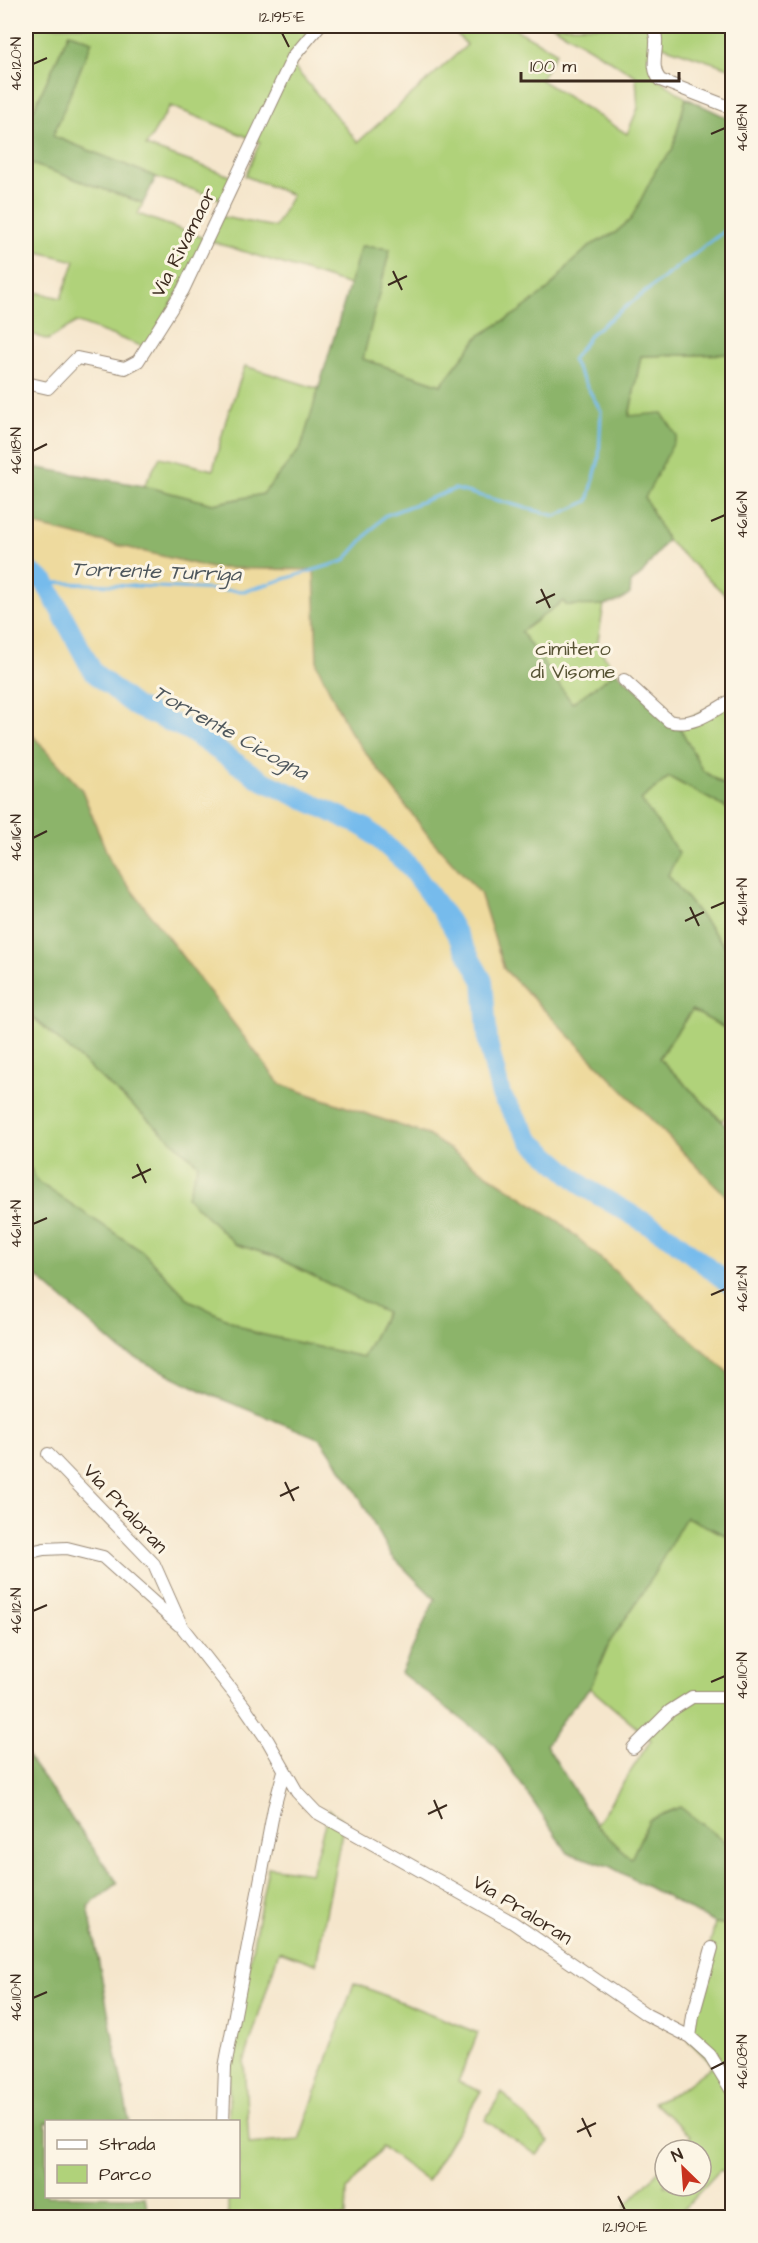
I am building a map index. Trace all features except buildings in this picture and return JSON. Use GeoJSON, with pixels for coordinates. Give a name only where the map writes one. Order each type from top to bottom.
{"type":"FeatureCollection","features":[{"type":"Feature","properties":{"kind":"street","name":"Via Rivamaor"},"geometry":{"type":"LineString","coordinates":[[26,383],[48,388],[77,358],[125,368],[138,361],[183,291],[293,57],[319,26]]}},
{"type":"Feature","properties":{"kind":"street"},"geometry":{"type":"LineString","coordinates":[[652,26],[657,39],[655,71],[660,80],[732,108]]}},
{"type":"Feature","properties":{"kind":"street"},"geometry":{"type":"LineString","coordinates":[[624,680],[669,721],[678,724],[689,723],[732,700]]}},
{"type":"Feature","properties":{"kind":"street","name":"Via Praloran"},"geometry":{"type":"LineString","coordinates":[[48,1454],[154,1564],[182,1628]]}},
{"type":"Feature","properties":{"kind":"street","name":"Via Praloran"},"geometry":{"type":"LineString","coordinates":[[26,1553],[67,1548],[103,1557],[182,1628],[244,1706],[268,1741],[297,1792],[316,1812],[512,1922],[647,2015],[690,2037],[710,2055],[732,2091]]}},
{"type":"Feature","properties":{"kind":"street"},"geometry":{"type":"LineString","coordinates":[[633,1748],[670,1711],[692,1697],[732,1697]]}},
{"type":"Feature","properties":{"kind":"street"},"geometry":{"type":"LineString","coordinates":[[223,2120],[225,2067],[274,1808],[284,1772]]}},
{"type":"Feature","properties":{"kind":"street"},"geometry":{"type":"LineString","coordinates":[[690,2037],[693,2016],[712,1948]]}},
{"type":"Feature","properties":{"kind":"green space"},"geometry":{"type":"Polygon","coordinates":[[[26,26],[320,26],[293,66],[358,142],[467,45],[449,26],[510,26],[556,52],[541,80],[627,134],[638,108],[636,76],[553,26],[654,26],[658,28],[660,26],[732,26],[732,69],[660,45],[654,76],[686,98],[672,151],[658,167],[631,219],[615,233],[591,245],[570,264],[549,289],[517,313],[479,336],[441,385],[362,359],[390,249],[361,246],[350,285],[207,240],[147,348],[76,322],[48,340],[26,332],[26,290],[61,298],[75,261],[26,249],[26,162],[143,203],[138,214],[207,239],[218,216],[275,227],[292,195],[245,176],[260,142],[170,106],[146,146],[236,178],[226,201],[156,177],[52,136],[92,41],[69,33],[26,126],[26,26]]]}},
{"type":"Feature","properties":{"kind":"green space"},"geometry":{"type":"Polygon","coordinates":[[[69,33],[92,41],[53,136],[156,177],[143,203],[26,162],[26,126],[69,33]]]}},
{"type":"Feature","properties":{"kind":"green space"},"geometry":{"type":"Polygon","coordinates":[[[686,98],[732,120],[732,354],[641,356],[629,416],[662,413],[677,436],[645,498],[667,540],[642,574],[631,583],[630,594],[623,599],[608,604],[591,605],[566,605],[563,601],[521,632],[572,703],[616,672],[678,724],[703,771],[732,790],[732,811],[669,777],[641,800],[679,853],[668,875],[732,955],[732,1032],[692,1010],[659,1058],[732,1132],[732,1202],[504,969],[480,893],[430,838],[349,731],[317,665],[314,570],[211,568],[26,523],[26,466],[144,486],[213,504],[263,494],[301,448],[361,246],[390,249],[363,359],[441,385],[479,336],[517,313],[549,289],[570,264],[591,245],[615,233],[631,219],[658,166],[672,151],[686,98]]]}},
{"type":"Feature","properties":{"kind":"green space"},"geometry":{"type":"Polygon","coordinates":[[[732,354],[732,601],[667,540],[645,498],[629,417],[641,356],[732,354]]]}},
{"type":"Feature","properties":{"kind":"green space"},"geometry":{"type":"Polygon","coordinates":[[[245,366],[319,389],[301,448],[263,494],[213,504],[144,486],[160,457],[213,470],[226,420],[245,366]]]}},
{"type":"Feature","properties":{"kind":"green space","name":"cimitero di Visome"},"geometry":{"type":"Polygon","coordinates":[[[563,601],[566,605],[604,605],[597,646],[616,672],[572,704],[520,632],[563,601]]]}},
{"type":"Feature","properties":{"kind":"green space"},"geometry":{"type":"Polygon","coordinates":[[[732,698],[732,790],[703,771],[678,724],[732,698]]]}},
{"type":"Feature","properties":{"kind":"green space"},"geometry":{"type":"Polygon","coordinates":[[[26,728],[82,790],[111,863],[280,1084],[428,1135],[560,1222],[732,1376],[732,1538],[686,1517],[644,1591],[609,1643],[590,1688],[562,1720],[546,1745],[596,1825],[631,1859],[649,1820],[680,1807],[732,1847],[732,1925],[715,1923],[609,1866],[568,1853],[493,1743],[401,1673],[435,1599],[392,1556],[353,1486],[321,1439],[209,1394],[122,1351],[26,1267],[26,1161],[38,1182],[143,1252],[189,1300],[255,1333],[363,1357],[386,1313],[274,1256],[235,1244],[187,1197],[198,1164],[26,1011],[26,728]]]}},
{"type":"Feature","properties":{"kind":"green space"},"geometry":{"type":"Polygon","coordinates":[[[669,777],[732,811],[732,955],[668,875],[641,800],[669,777]]]}},
{"type":"Feature","properties":{"kind":"green space"},"geometry":{"type":"Polygon","coordinates":[[[692,1010],[732,1032],[732,1110],[722,1121],[659,1058],[692,1010]]]}},
{"type":"Feature","properties":{"kind":"green space"},"geometry":{"type":"Polygon","coordinates":[[[26,1011],[198,1164],[235,1244],[273,1256],[386,1312],[363,1357],[255,1333],[189,1300],[143,1252],[38,1182],[26,1161],[26,1011]]]}},
{"type":"Feature","properties":{"kind":"green space"},"geometry":{"type":"Polygon","coordinates":[[[686,1516],[732,1538],[732,1847],[680,1807],[649,1820],[631,1859],[596,1825],[651,1740],[590,1688],[609,1643],[644,1591],[686,1516]]]}},
{"type":"Feature","properties":{"kind":"green space"},"geometry":{"type":"Polygon","coordinates":[[[26,1754],[118,1883],[88,1906],[129,2120],[45,2120],[45,2198],[145,2198],[147,2209],[153,2217],[32,2217],[26,2187],[26,1754]]]}},
{"type":"Feature","properties":{"kind":"green space"},"geometry":{"type":"Polygon","coordinates":[[[329,1809],[344,1822],[316,1964],[279,1951],[244,2062],[249,2144],[299,2140],[354,1983],[478,2033],[458,2082],[481,2091],[427,2181],[382,2147],[347,2190],[346,2217],[228,2218],[228,2198],[240,2198],[240,2120],[229,2120],[229,2069],[268,1867],[311,1873],[329,1809]]]}},
{"type":"Feature","properties":{"kind":"green space"},"geometry":{"type":"Polygon","coordinates":[[[715,1923],[732,1925],[732,2176],[720,2170],[713,2177],[713,2138],[689,2138],[691,2136],[653,2102],[677,2092],[713,2065],[688,2040],[715,1923]]]}},
{"type":"Feature","properties":{"kind":"green space"},"geometry":{"type":"Polygon","coordinates":[[[502,2092],[549,2142],[537,2155],[485,2120],[502,2092]]]}},
{"type":"Feature","properties":{"kind":"green space"},"geometry":{"type":"Polygon","coordinates":[[[653,2177],[653,2198],[694,2198],[676,2217],[638,2217],[625,2206],[653,2177]]]}},
{"type":"Feature","properties":{"kind":"sand"},"geometry":{"type":"Polygon","coordinates":[[[26,523],[211,568],[314,570],[317,665],[349,731],[430,838],[480,893],[504,969],[732,1202],[732,1376],[560,1222],[428,1135],[280,1084],[111,863],[82,790],[26,728],[26,523]]]}},
{"type":"Feature","properties":{"kind":"waterway","name":"Torrente Turriga"},"geometry":{"type":"LineString","coordinates":[[45,582],[245,591],[344,561],[384,516],[455,489],[556,516],[588,501],[599,459],[601,411],[572,360],[592,333],[732,225]]}},
{"type":"Feature","properties":{"kind":"waterway","name":"Torrente Cicogna"},"geometry":{"type":"LineString","coordinates":[[26,569],[45,582],[93,672],[136,707],[188,730],[261,780],[366,828],[408,865],[449,921],[483,981],[488,1043],[501,1095],[531,1141],[586,1188],[670,1237],[732,1286]]}}]}
